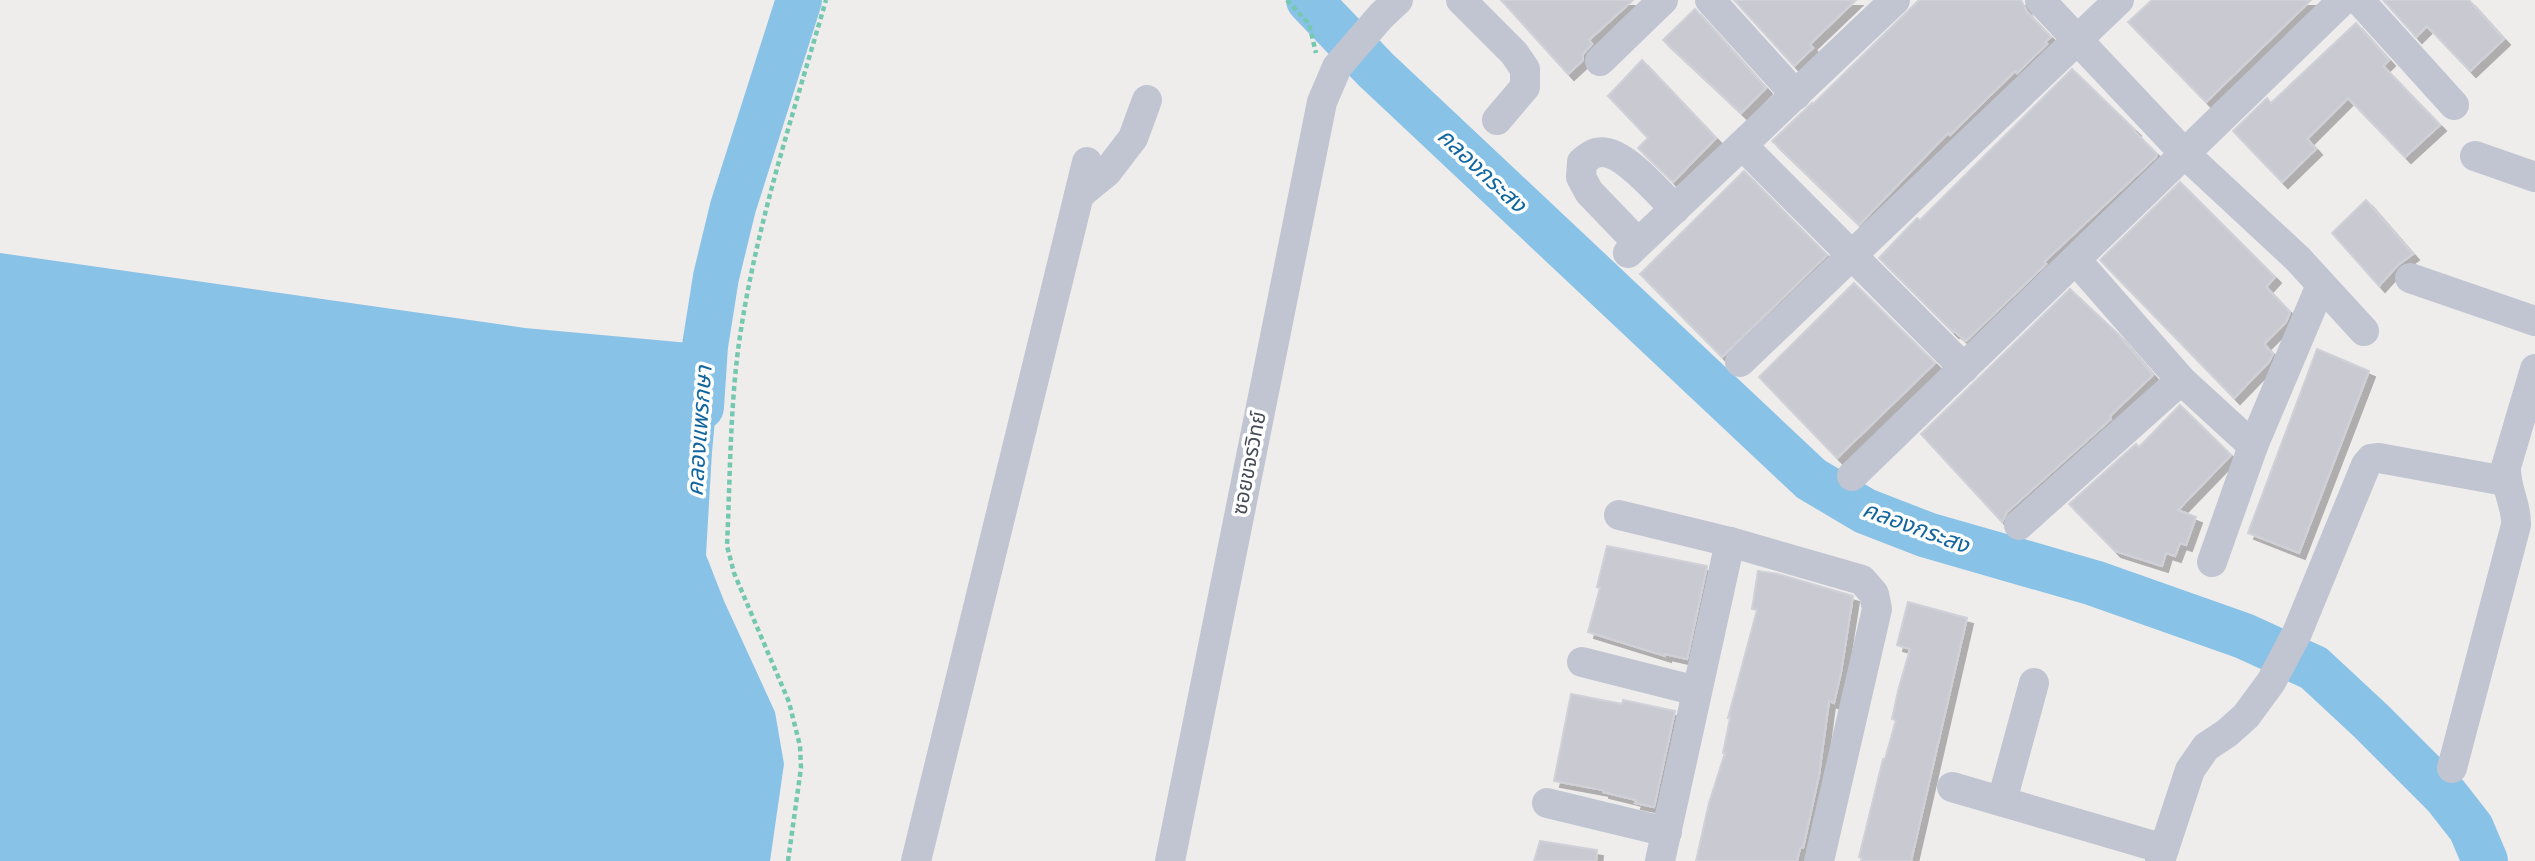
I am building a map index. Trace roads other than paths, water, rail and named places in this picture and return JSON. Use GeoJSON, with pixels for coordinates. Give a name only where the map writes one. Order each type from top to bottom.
{"type":"FeatureCollection","features":[{"type":"Feature","properties":{"kind":"street"},"geometry":{"type":"LineString","coordinates":[[1461,0],[1514,53],[1524,69],[1525,87],[1497,120]]}},
{"type":"Feature","properties":{"kind":"street"},"geometry":{"type":"LineString","coordinates":[[1600,61],[1663,0]]}},
{"type":"Feature","properties":{"kind":"street"},"geometry":{"type":"LineString","coordinates":[[1710,0],[1797,95]]}},
{"type":"Feature","properties":{"kind":"street"},"geometry":{"type":"LineString","coordinates":[[1675,209],[1620,156],[1606,152],[1595,153],[1582,162],[1581,177],[1633,248],[1743,146],[1797,95],[1895,0]]}},
{"type":"Feature","properties":{"kind":"street"},"geometry":{"type":"LineString","coordinates":[[2040,0],[2185,154],[2298,259],[2364,331]]}},
{"type":"Feature","properties":{"kind":"street"},"geometry":{"type":"LineString","coordinates":[[1740,362],[2119,0]]}},
{"type":"Feature","properties":{"kind":"street"},"geometry":{"type":"LineString","coordinates":[[1852,476],[2343,0]]}},
{"type":"Feature","properties":{"kind":"street"},"geometry":{"type":"LineString","coordinates":[[2359,0],[2454,105]]}},
{"type":"Feature","properties":{"kind":"street","name":"ซอยขจรวิทย์"},"geometry":{"type":"LineString","coordinates":[[1170,861],[1322,102],[1338,67],[1390,8]]}},
{"type":"Feature","properties":{"kind":"street"},"geometry":{"type":"LineString","coordinates":[[1079,195],[1107,172],[1133,138],[1147,100]]}},
{"type":"Feature","properties":{"kind":"street"},"geometry":{"type":"LineString","coordinates":[[1743,146],[1964,368]]}},
{"type":"Feature","properties":{"kind":"street"},"geometry":{"type":"LineString","coordinates":[[2475,156],[2535,177]]}},
{"type":"Feature","properties":{"kind":"street"},"geometry":{"type":"LineString","coordinates":[[916,861],[1087,162]]}},
{"type":"Feature","properties":{"kind":"street"},"geometry":{"type":"LineString","coordinates":[[2076,260],[2181,380],[2253,446]]}},
{"type":"Feature","properties":{"kind":"street"},"geometry":{"type":"LineString","coordinates":[[2410,278],[2535,321]]}},
{"type":"Feature","properties":{"kind":"street"},"geometry":{"type":"LineString","coordinates":[[2213,562],[2253,446],[2321,285]]}},
{"type":"Feature","properties":{"kind":"street"},"geometry":{"type":"LineString","coordinates":[[2452,768],[2516,525],[2515,507],[2505,481],[2506,467],[2535,369]]}},
{"type":"Feature","properties":{"kind":"street"},"geometry":{"type":"LineString","coordinates":[[2020,525],[2181,380]]}},
{"type":"Feature","properties":{"kind":"street"},"geometry":{"type":"LineString","coordinates":[[1952,787],[2162,855],[2190,770],[2206,747],[2246,716],[2271,682],[2297,632],[2362,471],[2371,459],[2388,459],[2505,481]]}},
{"type":"Feature","properties":{"kind":"street"},"geometry":{"type":"LineString","coordinates":[[1619,515],[1730,542],[1862,580],[1874,594],[1877,609],[1819,861]]}},
{"type":"Feature","properties":{"kind":"street"},"geometry":{"type":"LineString","coordinates":[[1660,861],[1730,542]]}},
{"type":"Feature","properties":{"kind":"street"},"geometry":{"type":"LineString","coordinates":[[1582,662],[1697,691]]}},
{"type":"Feature","properties":{"kind":"street"},"geometry":{"type":"LineString","coordinates":[[2002,801],[2034,683]]}},
{"type":"Feature","properties":{"kind":"street"},"geometry":{"type":"LineString","coordinates":[[1547,803],[1667,832]]}},
{"type":"Feature","properties":{"kind":"water"},"geometry":{"type":"Polygon","coordinates":[[[0,253],[525,328],[722,346],[706,555],[775,712],[784,764],[770,861],[0,861],[0,253]]]}},
{"type":"Feature","properties":{"kind":"waterway","name":"คลองแพรกษา"},"geometry":{"type":"LineString","coordinates":[[701,407],[705,346],[716,277],[733,207],[799,0]]}},
{"type":"Feature","properties":{"kind":"waterway","name":"คลองกระสง"},"geometry":{"type":"LineString","coordinates":[[1309,0],[1376,70],[1811,479],[1865,511],[1927,535],[2094,583],[2244,636],[2314,668],[2446,796],[2471,828],[2485,861]]}}]}
